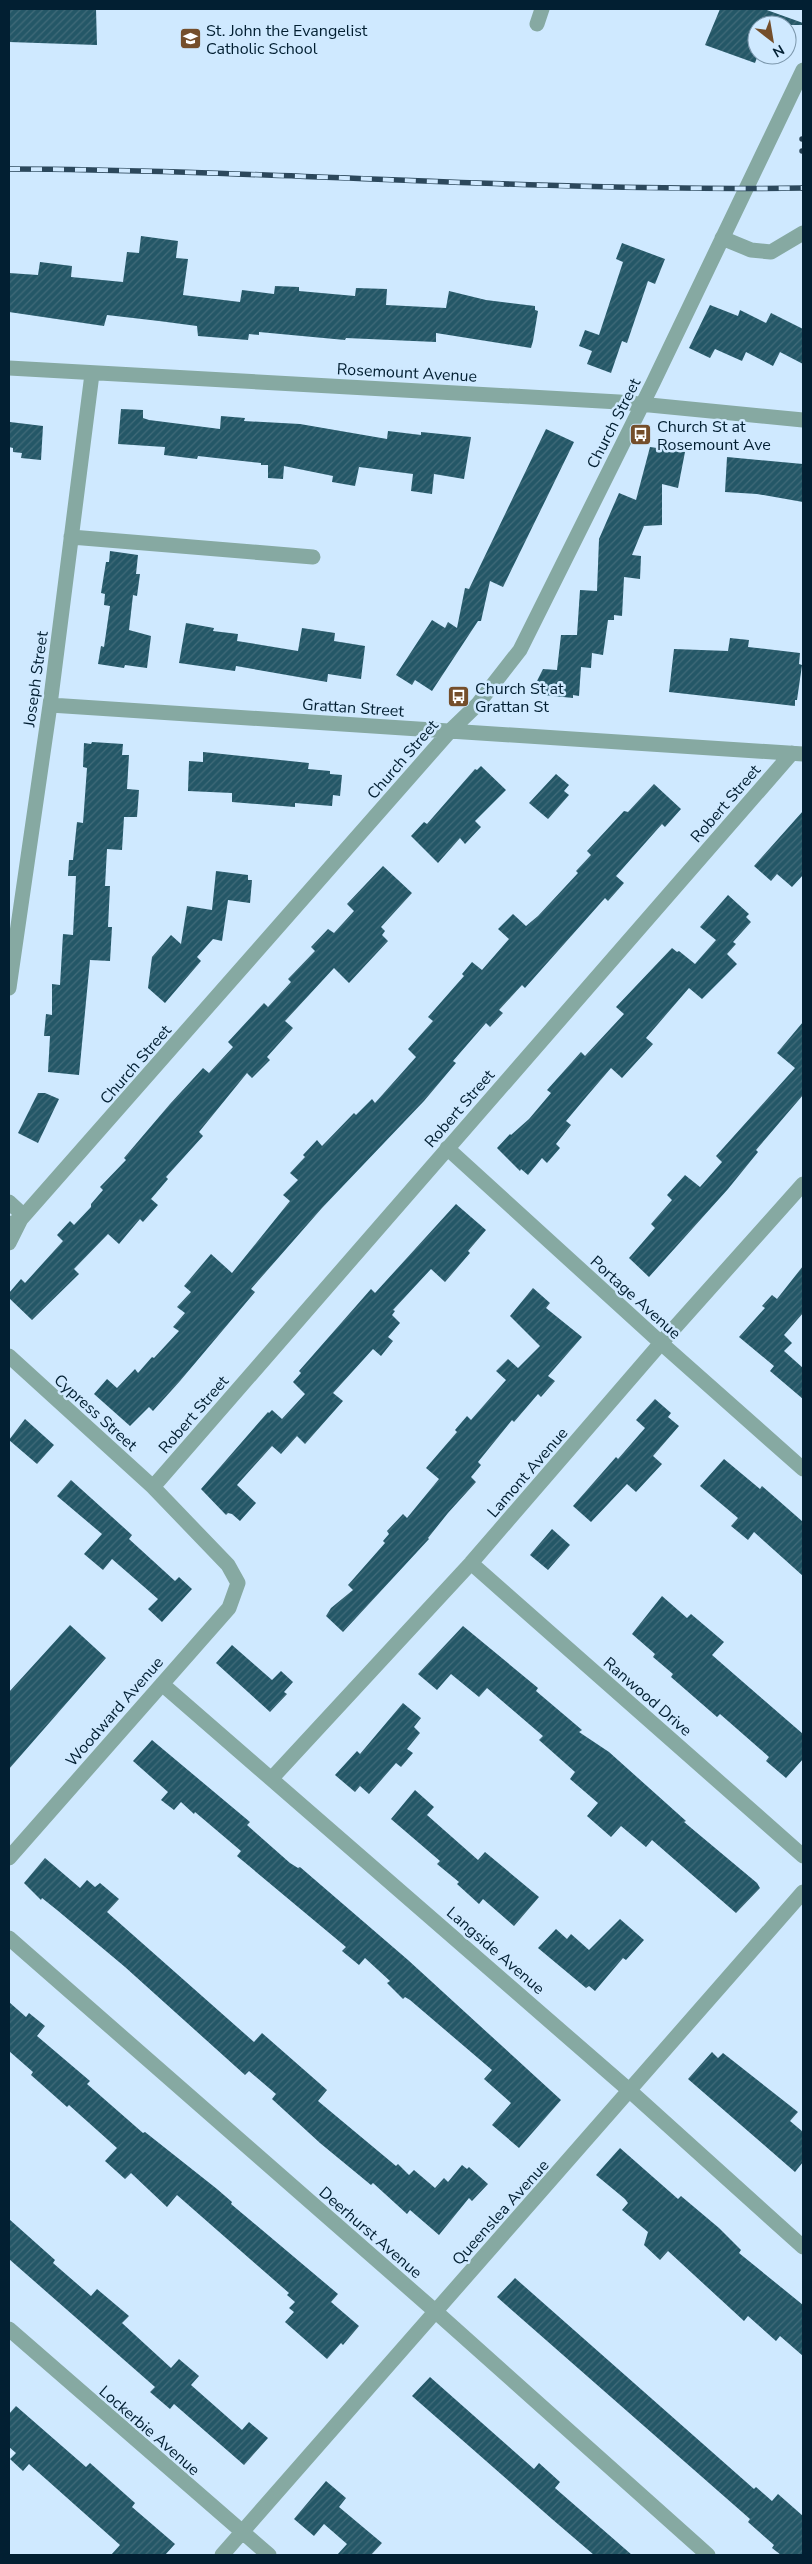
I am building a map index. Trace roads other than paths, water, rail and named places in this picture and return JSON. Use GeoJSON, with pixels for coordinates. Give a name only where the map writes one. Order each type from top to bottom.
{"type":"FeatureCollection","features":[{"type":"Feature","properties":{"kind":"street"},"geometry":{"type":"LineString","coordinates":[[537,24],[542,9]]}},
{"type":"Feature","properties":{"kind":"street","name":"Church Street"},"geometry":{"type":"LineString","coordinates":[[9,1243],[18,1220],[451,730],[477,705],[520,650],[642,404],[803,70]]}},
{"type":"Feature","properties":{"kind":"street"},"geometry":{"type":"LineString","coordinates":[[722,238],[751,250],[771,252],[803,232]]}},
{"type":"Feature","properties":{"kind":"street","name":"Rosemount Avenue"},"geometry":{"type":"LineString","coordinates":[[9,368],[642,404],[803,420]]}},
{"type":"Feature","properties":{"kind":"street","name":"Joseph Street"},"geometry":{"type":"LineString","coordinates":[[9,988],[50,705],[92,374]]}},
{"type":"Feature","properties":{"kind":"street"},"geometry":{"type":"LineString","coordinates":[[71,537],[313,557]]}},
{"type":"Feature","properties":{"kind":"street","name":"Grattan Street"},"geometry":{"type":"LineString","coordinates":[[50,705],[798,753]]}},
{"type":"Feature","properties":{"kind":"street","name":"Robert Street"},"geometry":{"type":"LineString","coordinates":[[153,1487],[447,1148],[798,753]]}},
{"type":"Feature","properties":{"kind":"street","name":"Portage Avenue"},"geometry":{"type":"LineString","coordinates":[[447,1148],[661,1343],[803,1469]]}},
{"type":"Feature","properties":{"kind":"street","name":"Lamont Avenue"},"geometry":{"type":"LineString","coordinates":[[272,1778],[471,1563],[661,1343],[803,1184]]}},
{"type":"Feature","properties":{"kind":"street"},"geometry":{"type":"LineString","coordinates":[[9,1202],[18,1220]]}},
{"type":"Feature","properties":{"kind":"street","name":"Cypress Street"},"geometry":{"type":"LineString","coordinates":[[9,1356],[153,1487],[228,1565],[238,1583]]}},
{"type":"Feature","properties":{"kind":"street","name":"Ranwood Drive"},"geometry":{"type":"LineString","coordinates":[[471,1563],[803,1856]]}},
{"type":"Feature","properties":{"kind":"street","name":"Woodward Avenue"},"geometry":{"type":"LineString","coordinates":[[9,1858],[229,1608],[238,1583]]}},
{"type":"Feature","properties":{"kind":"street","name":"Langside Avenue"},"geometry":{"type":"LineString","coordinates":[[162,1684],[630,2091],[803,2247]]}},
{"type":"Feature","properties":{"kind":"street","name":"Queenslea Avenue"},"geometry":{"type":"LineString","coordinates":[[222,2555],[803,1892]]}},
{"type":"Feature","properties":{"kind":"street","name":"Deerhurst Avenue"},"geometry":{"type":"LineString","coordinates":[[9,1938],[435,2312],[708,2555]]}},
{"type":"Feature","properties":{"kind":"street","name":"Lockerbie Avenue"},"geometry":{"type":"LineString","coordinates":[[9,2329],[268,2555]]}},
{"type":"Feature","properties":{"kind":"railway"},"geometry":{"type":"LineString","coordinates":[[9,169],[208,173],[604,187],[803,188]]}},
{"type":"Feature","properties":{"kind":"place","name":"St. John the Evangelist Catholic School"},"geometry":{"type":"Point","coordinates":[190,39]}},
{"type":"Feature","properties":{"kind":"place","name":"Church St at Rosemount Ave"},"geometry":{"type":"Point","coordinates":[641,435]}},
{"type":"Feature","properties":{"kind":"place","name":"Church St at Grattan St"},"geometry":{"type":"Point","coordinates":[459,697]}}]}
